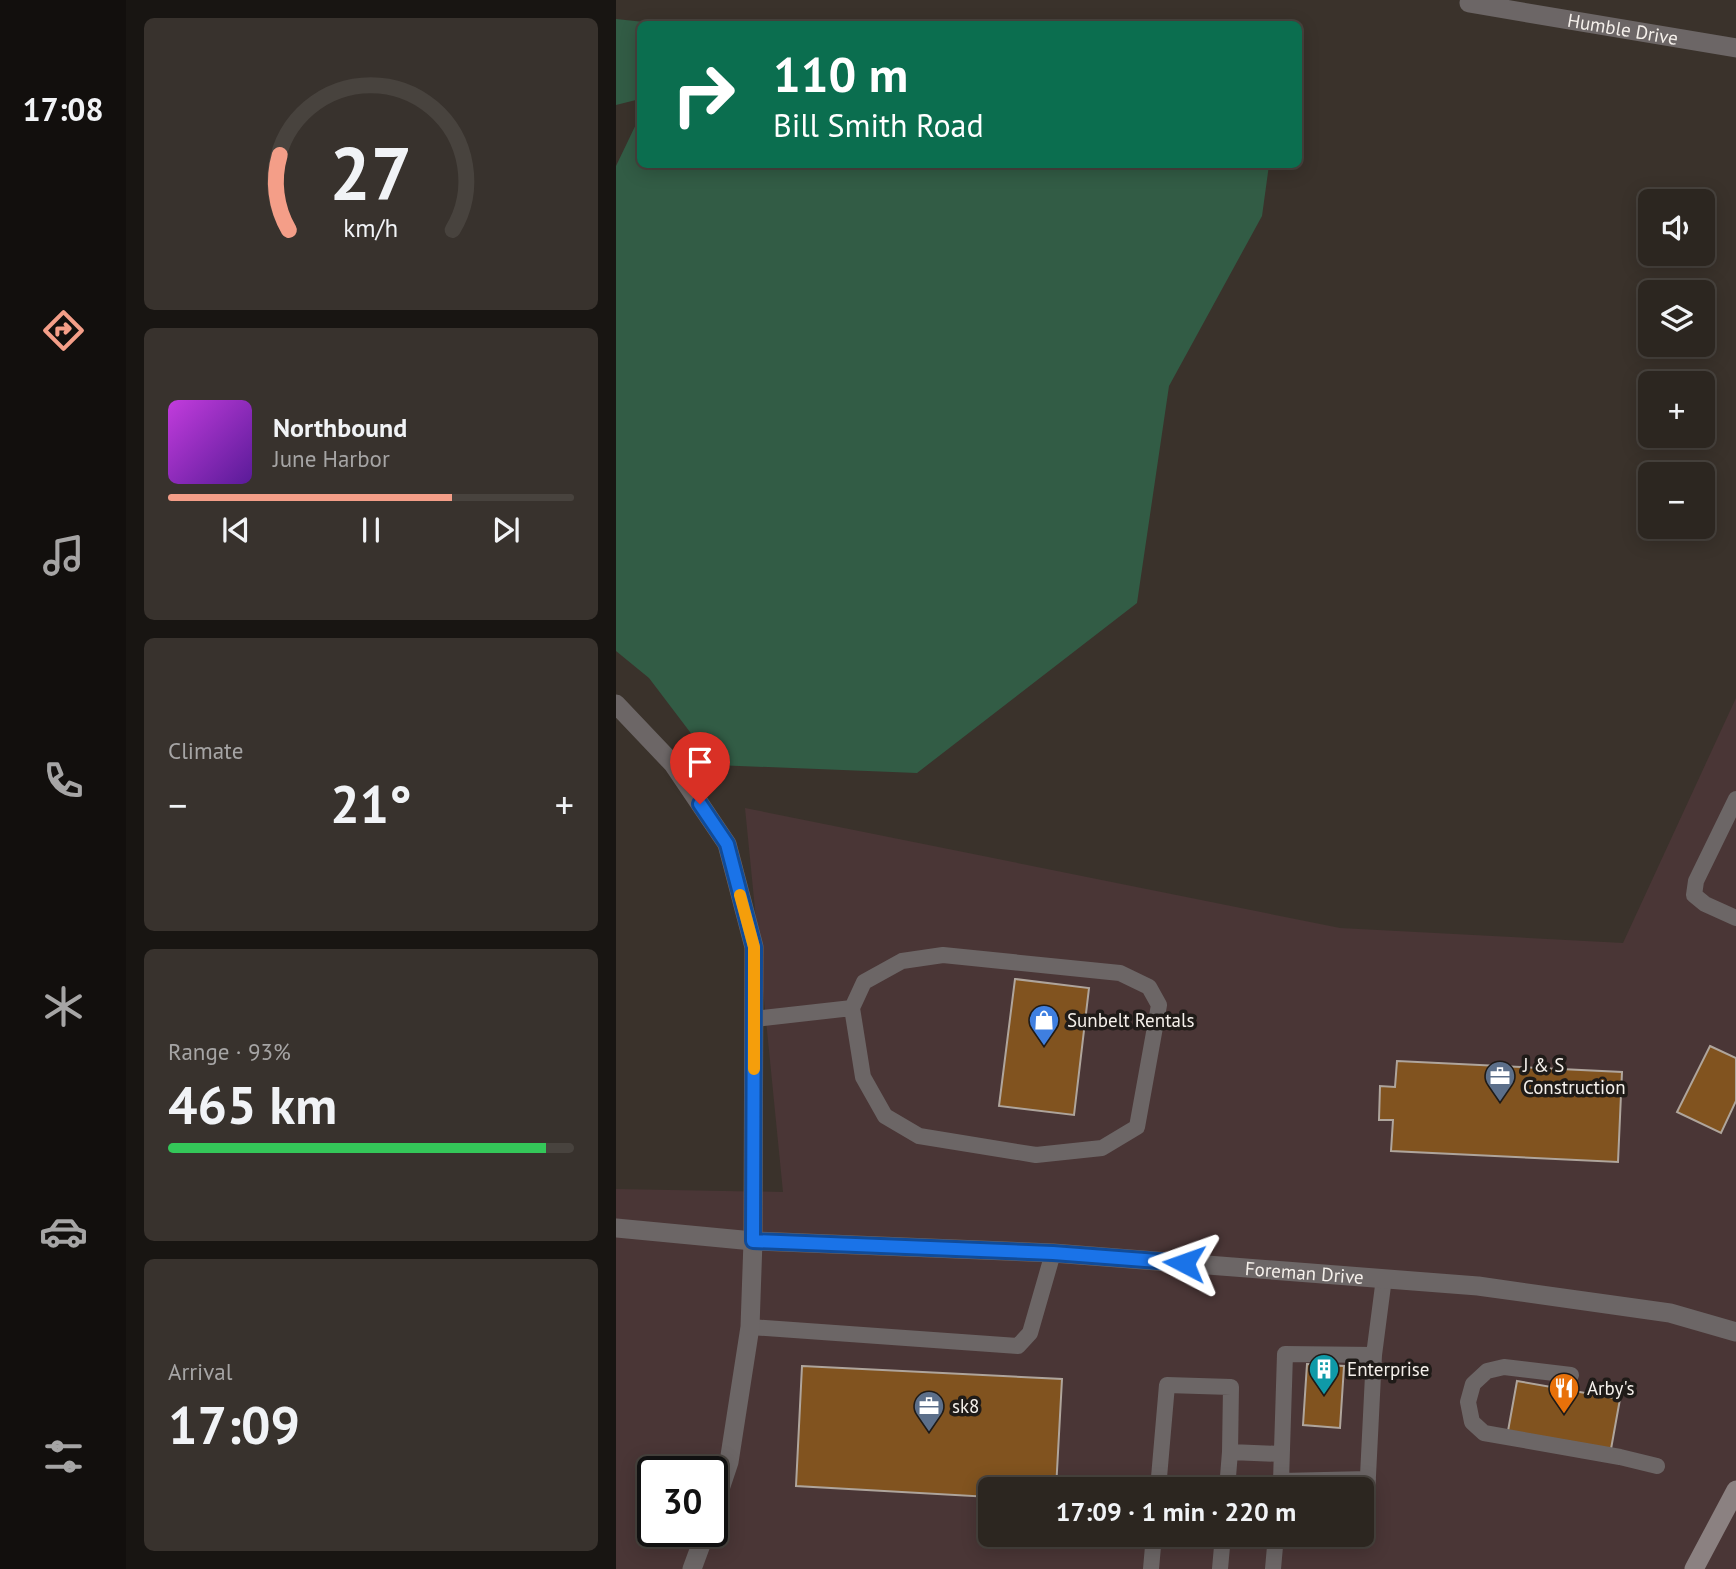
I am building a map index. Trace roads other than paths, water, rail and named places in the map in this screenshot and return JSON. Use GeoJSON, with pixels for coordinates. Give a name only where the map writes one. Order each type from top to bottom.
{"type":"FeatureCollection","features":[{"type":"Feature","properties":{"kind":"main road"},"geometry":{"type":"LineString","coordinates":[[1694,1569],[1736,1490]]}},
{"type":"Feature","properties":{"kind":"street","name":"Humble Drive"},"geometry":{"type":"LineString","coordinates":[[1469,3],[1736,48]]}},
{"type":"Feature","properties":{"kind":"street"},"geometry":{"type":"LineString","coordinates":[[616,705],[673,764],[727,844],[754,947],[751,1327],[728,1465]]}},
{"type":"Feature","properties":{"kind":"street","name":"Foreman Drive"},"geometry":{"type":"LineString","coordinates":[[616,1228],[753,1241],[1053,1253],[1478,1286],[1671,1313],[1736,1332]]}},
{"type":"Feature","properties":{"kind":"street"},"geometry":{"type":"LineString","coordinates":[[692,1569],[700,1547]]}},
{"type":"Feature","properties":{"kind":"lane"},"geometry":{"type":"LineString","coordinates":[[1736,799],[1696,881],[1695,895],[1705,904],[1736,918]]}},
{"type":"Feature","properties":{"kind":"lane"},"geometry":{"type":"LineString","coordinates":[[943,955],[1120,973],[1149,986],[1159,1005],[1137,1127],[1102,1148],[1036,1155],[919,1136],[885,1116],[863,1077],[852,1008],[864,982],[902,961],[943,955]]}},
{"type":"Feature","properties":{"kind":"lane"},"geometry":{"type":"LineString","coordinates":[[754,1019],[852,1008]]}},
{"type":"Feature","properties":{"kind":"lane"},"geometry":{"type":"LineString","coordinates":[[751,1327],[1018,1346],[1030,1333],[1053,1253]]}},
{"type":"Feature","properties":{"kind":"lane"},"geometry":{"type":"LineString","coordinates":[[1368,1477],[1374,1355],[1384,1278]]}},
{"type":"Feature","properties":{"kind":"lane"},"geometry":{"type":"LineString","coordinates":[[1280,1477],[1285,1354],[1374,1355]]}},
{"type":"Feature","properties":{"kind":"lane"},"geometry":{"type":"LineString","coordinates":[[1571,1375],[1504,1367],[1487,1371],[1474,1384],[1468,1402],[1472,1422],[1484,1433],[1657,1466]]}},
{"type":"Feature","properties":{"kind":"lane"},"geometry":{"type":"LineString","coordinates":[[1159,1477],[1167,1385],[1231,1387],[1228,1477]]}},
{"type":"Feature","properties":{"kind":"lane"},"geometry":{"type":"LineString","coordinates":[[1230,1451],[1281,1454]]}},
{"type":"Feature","properties":{"kind":"lane"},"geometry":{"type":"LineString","coordinates":[[1151,1569],[1153,1547]]}},
{"type":"Feature","properties":{"kind":"lane"},"geometry":{"type":"LineString","coordinates":[[1220,1569],[1222,1547]]}},
{"type":"Feature","properties":{"kind":"lane"},"geometry":{"type":"LineString","coordinates":[[1273,1569],[1275,1547]]}},
{"type":"Feature","properties":{"kind":"place","name":"Sunbelt Rentals"},"geometry":{"type":"Point","coordinates":[1044,1047]}},
{"type":"Feature","properties":{"kind":"place","name":"J & S Construction"},"geometry":{"type":"Point","coordinates":[1500,1103]}},
{"type":"Feature","properties":{"kind":"place","name":"Enterprise"},"geometry":{"type":"Point","coordinates":[1324,1396]}},
{"type":"Feature","properties":{"kind":"place","name":"Arby's"},"geometry":{"type":"Point","coordinates":[1564,1415]}},
{"type":"Feature","properties":{"kind":"place","name":"sk8"},"geometry":{"type":"Point","coordinates":[929,1433]}}]}
